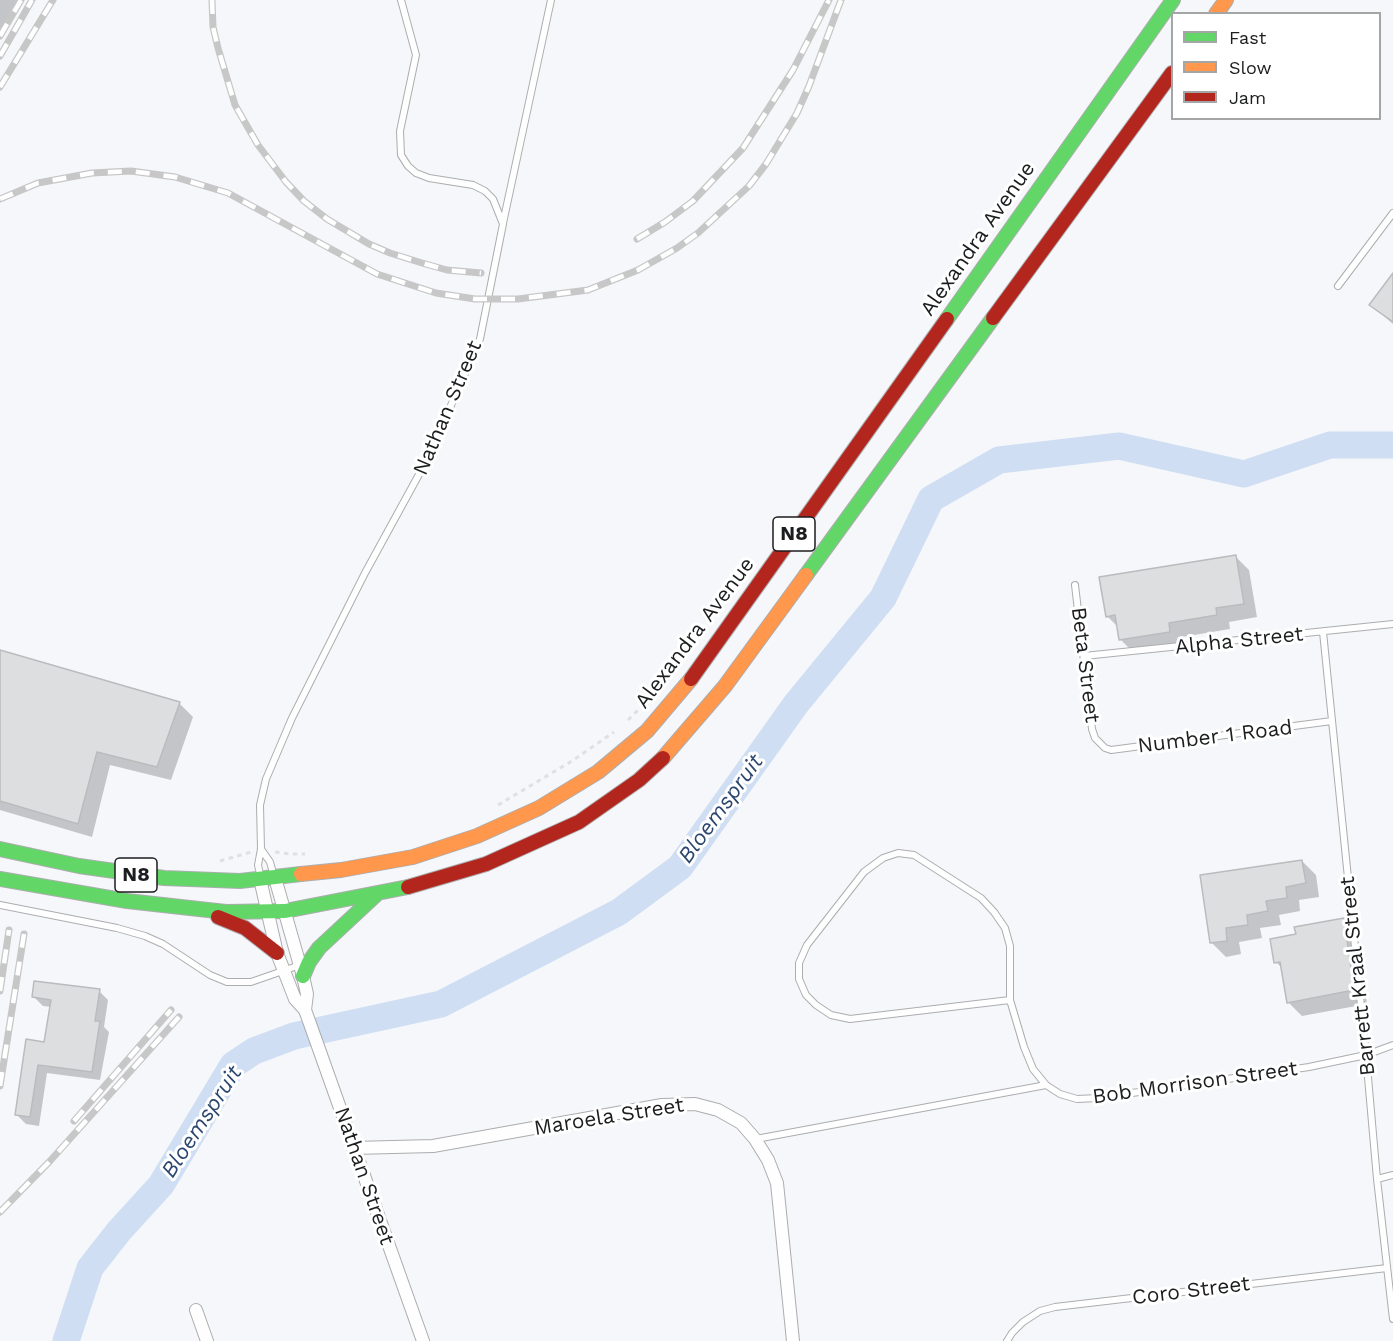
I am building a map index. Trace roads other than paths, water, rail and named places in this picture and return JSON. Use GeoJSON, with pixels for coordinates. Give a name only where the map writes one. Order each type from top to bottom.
{"type":"FeatureCollection","features":[{"type":"Feature","properties":{"kind":"highway","name":"Alexandra Avenue"},"geometry":{"type":"LineString","coordinates":[[0,849],[133,875],[201,880],[268,878],[341,870],[446,847],[477,836],[530,812],[598,772],[647,731],[699,669],[1173,0]]}},
{"type":"Feature","properties":{"kind":"highway","name":"N8"},"geometry":{"type":"LineString","coordinates":[[0,879],[127,901],[226,912],[285,911],[425,883],[486,864],[579,822],[610,802],[639,780],[667,754],[725,686],[1171,76]]}},
{"type":"Feature","properties":{"kind":"highway"},"geometry":{"type":"LineString","coordinates":[[302,970],[319,948],[377,894]]}},
{"type":"Feature","properties":{"kind":"highway"},"geometry":{"type":"LineString","coordinates":[[191,908],[245,928],[278,953]]}},
{"type":"Feature","properties":{"kind":"street","name":"Nathan Street"},"geometry":{"type":"LineString","coordinates":[[268,878],[285,911],[302,970],[307,994],[307,1016]]}},
{"type":"Feature","properties":{"kind":"street","name":"Nathan Street"},"geometry":{"type":"LineString","coordinates":[[268,878],[267,912],[284,971],[295,999],[307,1016],[423,1341]]}},
{"type":"Feature","properties":{"kind":"street","name":"Maroela Street"},"geometry":{"type":"LineString","coordinates":[[353,1148],[433,1146],[662,1105],[695,1104],[718,1110],[741,1124],[755,1139],[768,1160],[777,1183],[793,1341]]}},
{"type":"Feature","properties":{"kind":"street"},"geometry":{"type":"LineString","coordinates":[[196,1310],[207,1341]]}},
{"type":"Feature","properties":{"kind":"lane"},"geometry":{"type":"LineString","coordinates":[[401,0],[416,55],[400,131],[401,155],[408,166],[429,178],[473,185],[485,191],[493,199],[502,224]]}},
{"type":"Feature","properties":{"kind":"lane","name":"Nathan Street"},"geometry":{"type":"LineString","coordinates":[[268,878],[258,865],[261,849],[260,805],[277,751],[364,573],[428,458],[480,339],[502,224],[551,0]]}},
{"type":"Feature","properties":{"kind":"lane"},"geometry":{"type":"LineString","coordinates":[[1338,286],[1393,213]]}},
{"type":"Feature","properties":{"kind":"lane","name":"Beta Street"},"geometry":{"type":"LineString","coordinates":[[1075,585],[1092,729],[1099,744]]}},
{"type":"Feature","properties":{"kind":"lane","name":"Alpha Street"},"geometry":{"type":"LineString","coordinates":[[1084,656],[1393,624]]}},
{"type":"Feature","properties":{"kind":"lane","name":"Barrett Kraal Street"},"geometry":{"type":"LineString","coordinates":[[1323,632],[1393,1319]]}},
{"type":"Feature","properties":{"kind":"lane","name":"Number 1 Road"},"geometry":{"type":"LineString","coordinates":[[1099,744],[1112,750],[1332,722]]}},
{"type":"Feature","properties":{"kind":"lane","name":"Nathan Street"},"geometry":{"type":"LineString","coordinates":[[261,849],[270,862],[268,878]]}},
{"type":"Feature","properties":{"kind":"lane"},"geometry":{"type":"LineString","coordinates":[[755,1139],[1046,1085],[1033,1069],[1024,1047],[1010,1000],[1010,946],[1005,928],[994,912],[981,898],[914,855],[898,853],[883,858],[864,872],[807,945],[799,963],[799,979],[806,995],[831,1015],[850,1019],[1010,1000]]}},
{"type":"Feature","properties":{"kind":"lane"},"geometry":{"type":"LineString","coordinates":[[0,904],[145,936],[163,944],[210,975],[227,982],[251,982],[284,971],[302,970]]}},
{"type":"Feature","properties":{"kind":"lane","name":"Bob Morrison Street"},"geometry":{"type":"LineString","coordinates":[[1046,1085],[1060,1094],[1077,1099],[1098,1098],[1309,1067],[1366,1056],[1393,1045]]}},
{"type":"Feature","properties":{"kind":"lane"},"geometry":{"type":"LineString","coordinates":[[1377,1179],[1393,1175]]}},
{"type":"Feature","properties":{"kind":"lane","name":"Coro Street"},"geometry":{"type":"LineString","coordinates":[[1007,1341],[1023,1322],[1040,1311],[1055,1308],[1387,1268]]}},
{"type":"Feature","properties":{"kind":"waterway","name":"Bloemspruit"},"geometry":{"type":"LineString","coordinates":[[66,1341],[90,1268],[119,1231],[161,1185],[233,1065],[254,1051],[294,1036],[441,1004],[619,912],[680,867],[796,704],[883,598],[931,499],[999,460],[1119,446],[1244,474],[1330,445],[1393,445]]}},
{"type":"Feature","properties":{"kind":"railway"},"geometry":{"type":"LineString","coordinates":[[0,36],[21,0]]}},
{"type":"Feature","properties":{"kind":"railway"},"geometry":{"type":"LineString","coordinates":[[0,56],[32,0]]}},
{"type":"Feature","properties":{"kind":"railway"},"geometry":{"type":"LineString","coordinates":[[0,87],[53,0]]}},
{"type":"Feature","properties":{"kind":"railway"},"geometry":{"type":"LineString","coordinates":[[212,0],[213,27],[235,105],[258,145],[286,182],[304,201],[327,219],[369,244],[390,253],[447,270],[481,273]]}},
{"type":"Feature","properties":{"kind":"railway"},"geometry":{"type":"LineString","coordinates":[[637,239],[693,201],[743,148],[793,70],[829,0]]}},
{"type":"Feature","properties":{"kind":"railway"},"geometry":{"type":"LineString","coordinates":[[0,199],[38,183],[92,173],[131,171],[175,177],[228,193],[377,274],[436,293],[475,299],[518,299],[588,290],[638,270],[677,248],[698,233],[749,186],[766,164],[797,113],[841,0]]}},
{"type":"Feature","properties":{"kind":"railway"},"geometry":{"type":"LineString","coordinates":[[0,991],[9,930]]}},
{"type":"Feature","properties":{"kind":"railway"},"geometry":{"type":"LineString","coordinates":[[0,1086],[24,934]]}},
{"type":"Feature","properties":{"kind":"railway"},"geometry":{"type":"LineString","coordinates":[[74,1121],[171,1010]]}},
{"type":"Feature","properties":{"kind":"railway"},"geometry":{"type":"LineString","coordinates":[[0,1212],[50,1161],[179,1017]]}}]}
